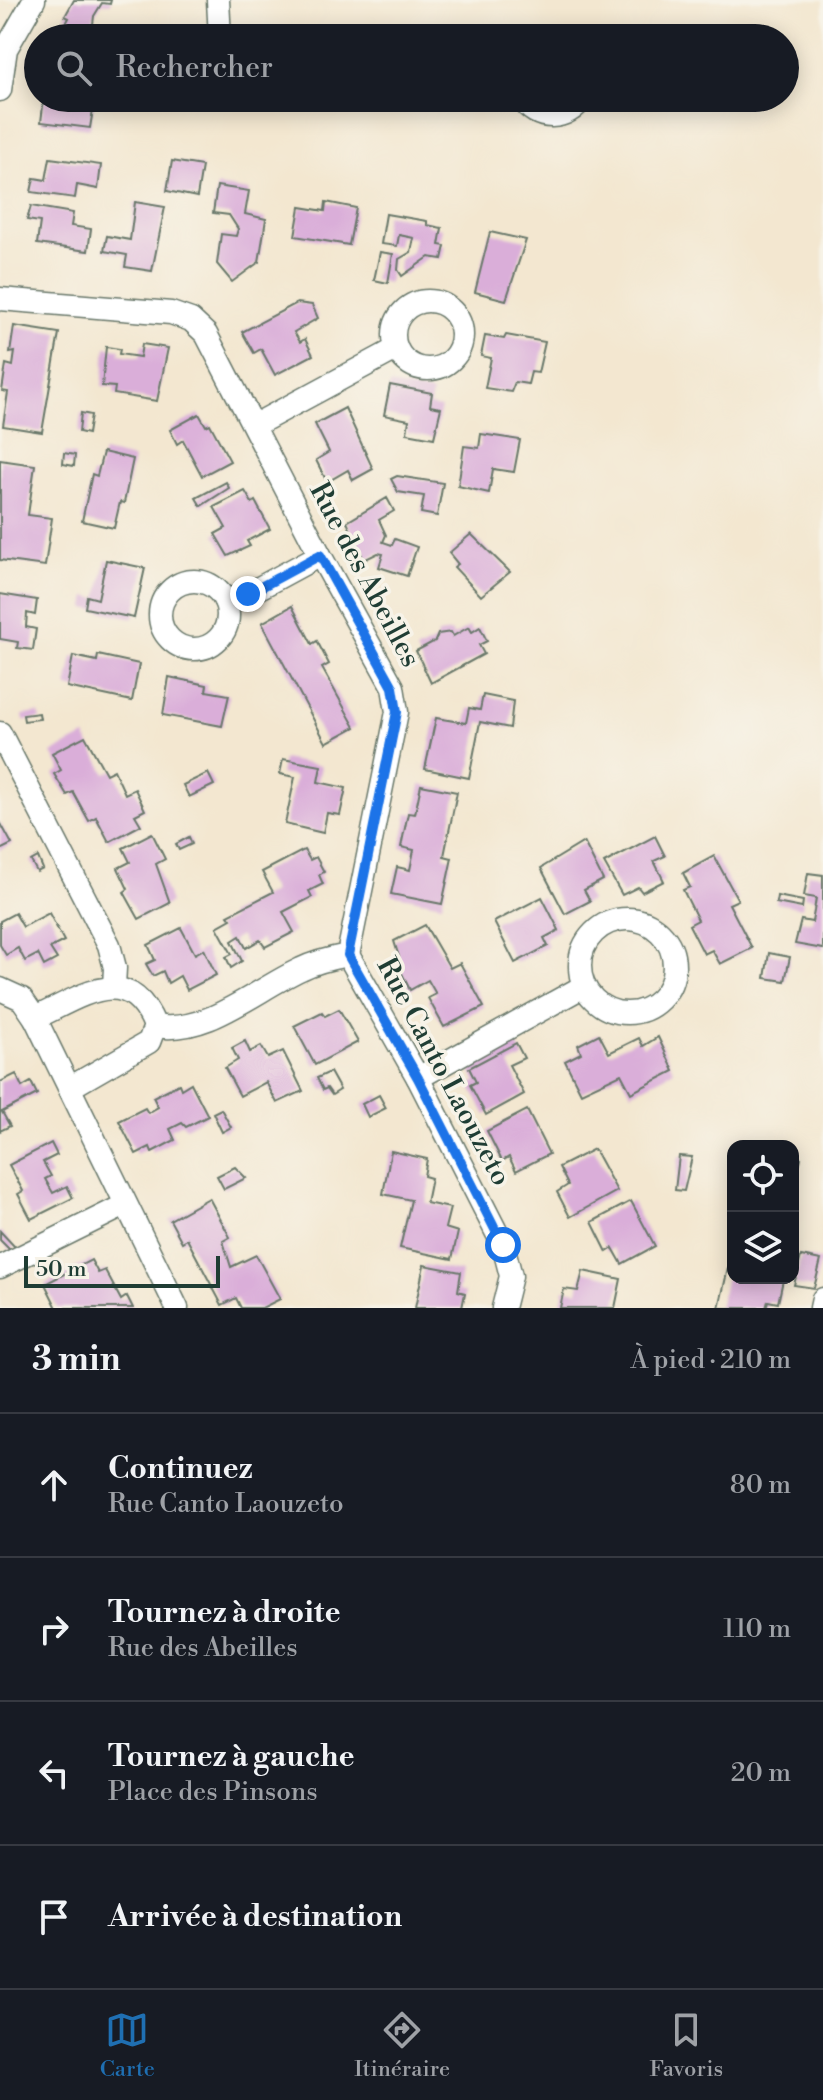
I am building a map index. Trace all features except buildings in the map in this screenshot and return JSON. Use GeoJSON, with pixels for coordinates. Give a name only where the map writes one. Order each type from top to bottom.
{"type":"FeatureCollection","features":[{"type":"Feature","properties":{"kind":"street"},"geometry":{"type":"LineString","coordinates":[[0,90],[6,49],[34,0]]}},
{"type":"Feature","properties":{"kind":"street"},"geometry":{"type":"LineString","coordinates":[[218,0],[219,24]]}},
{"type":"Feature","properties":{"kind":"street"},"geometry":{"type":"LineString","coordinates":[[536,112],[554,117],[570,112]]}},
{"type":"Feature","properties":{"kind":"street","name":"Rue des Abeilles"},"geometry":{"type":"LineString","coordinates":[[0,299],[171,313],[191,320],[206,334],[255,425],[320,555],[393,687],[397,712],[348,955]]}},
{"type":"Feature","properties":{"kind":"street"},"geometry":{"type":"LineString","coordinates":[[255,425],[396,349]]}},
{"type":"Feature","properties":{"kind":"street"},"geometry":{"type":"LineString","coordinates":[[225,601],[248,594],[320,555]]}},
{"type":"Feature","properties":{"kind":"street"},"geometry":{"type":"LineString","coordinates":[[0,733],[109,945],[115,968],[114,986]]}},
{"type":"Feature","properties":{"kind":"street"},"geometry":{"type":"LineString","coordinates":[[625,919],[643,921],[659,931],[670,945],[675,963],[672,981],[663,997],[648,1009],[630,1013],[611,1011],[595,1001],[584,986],[580,968],[583,950],[593,934],[608,923],[625,919]]}},
{"type":"Feature","properties":{"kind":"street"},"geometry":{"type":"LineString","coordinates":[[155,1026],[174,1030],[196,1025],[304,967],[348,955]]}},
{"type":"Feature","properties":{"kind":"street","name":"Rue Canto Laouzeto"},"geometry":{"type":"LineString","coordinates":[[348,955],[418,1078],[503,1245],[511,1276],[503,1308]]}},
{"type":"Feature","properties":{"kind":"street"},"geometry":{"type":"LineString","coordinates":[[35,1018],[96,989],[114,986],[128,991],[147,1007],[155,1026],[149,1042],[71,1087]]}},
{"type":"Feature","properties":{"kind":"street"},"geometry":{"type":"LineString","coordinates":[[418,1078],[584,986]]}},
{"type":"Feature","properties":{"kind":"street"},"geometry":{"type":"LineString","coordinates":[[0,989],[22,999],[35,1018],[177,1308]]}},
{"type":"Feature","properties":{"kind":"street"},"geometry":{"type":"LineString","coordinates":[[0,1267],[125,1205]]}},
{"type":"Feature","properties":{"kind":"street"},"geometry":{"type":"LineString","coordinates":[[821,1308],[823,1299]]}},
{"type":"Feature","properties":{"kind":"route"},"geometry":{"type":"LineString","coordinates":[[248,594],[320,555],[393,687],[397,712],[348,955],[418,1078],[503,1245]]}}]}
